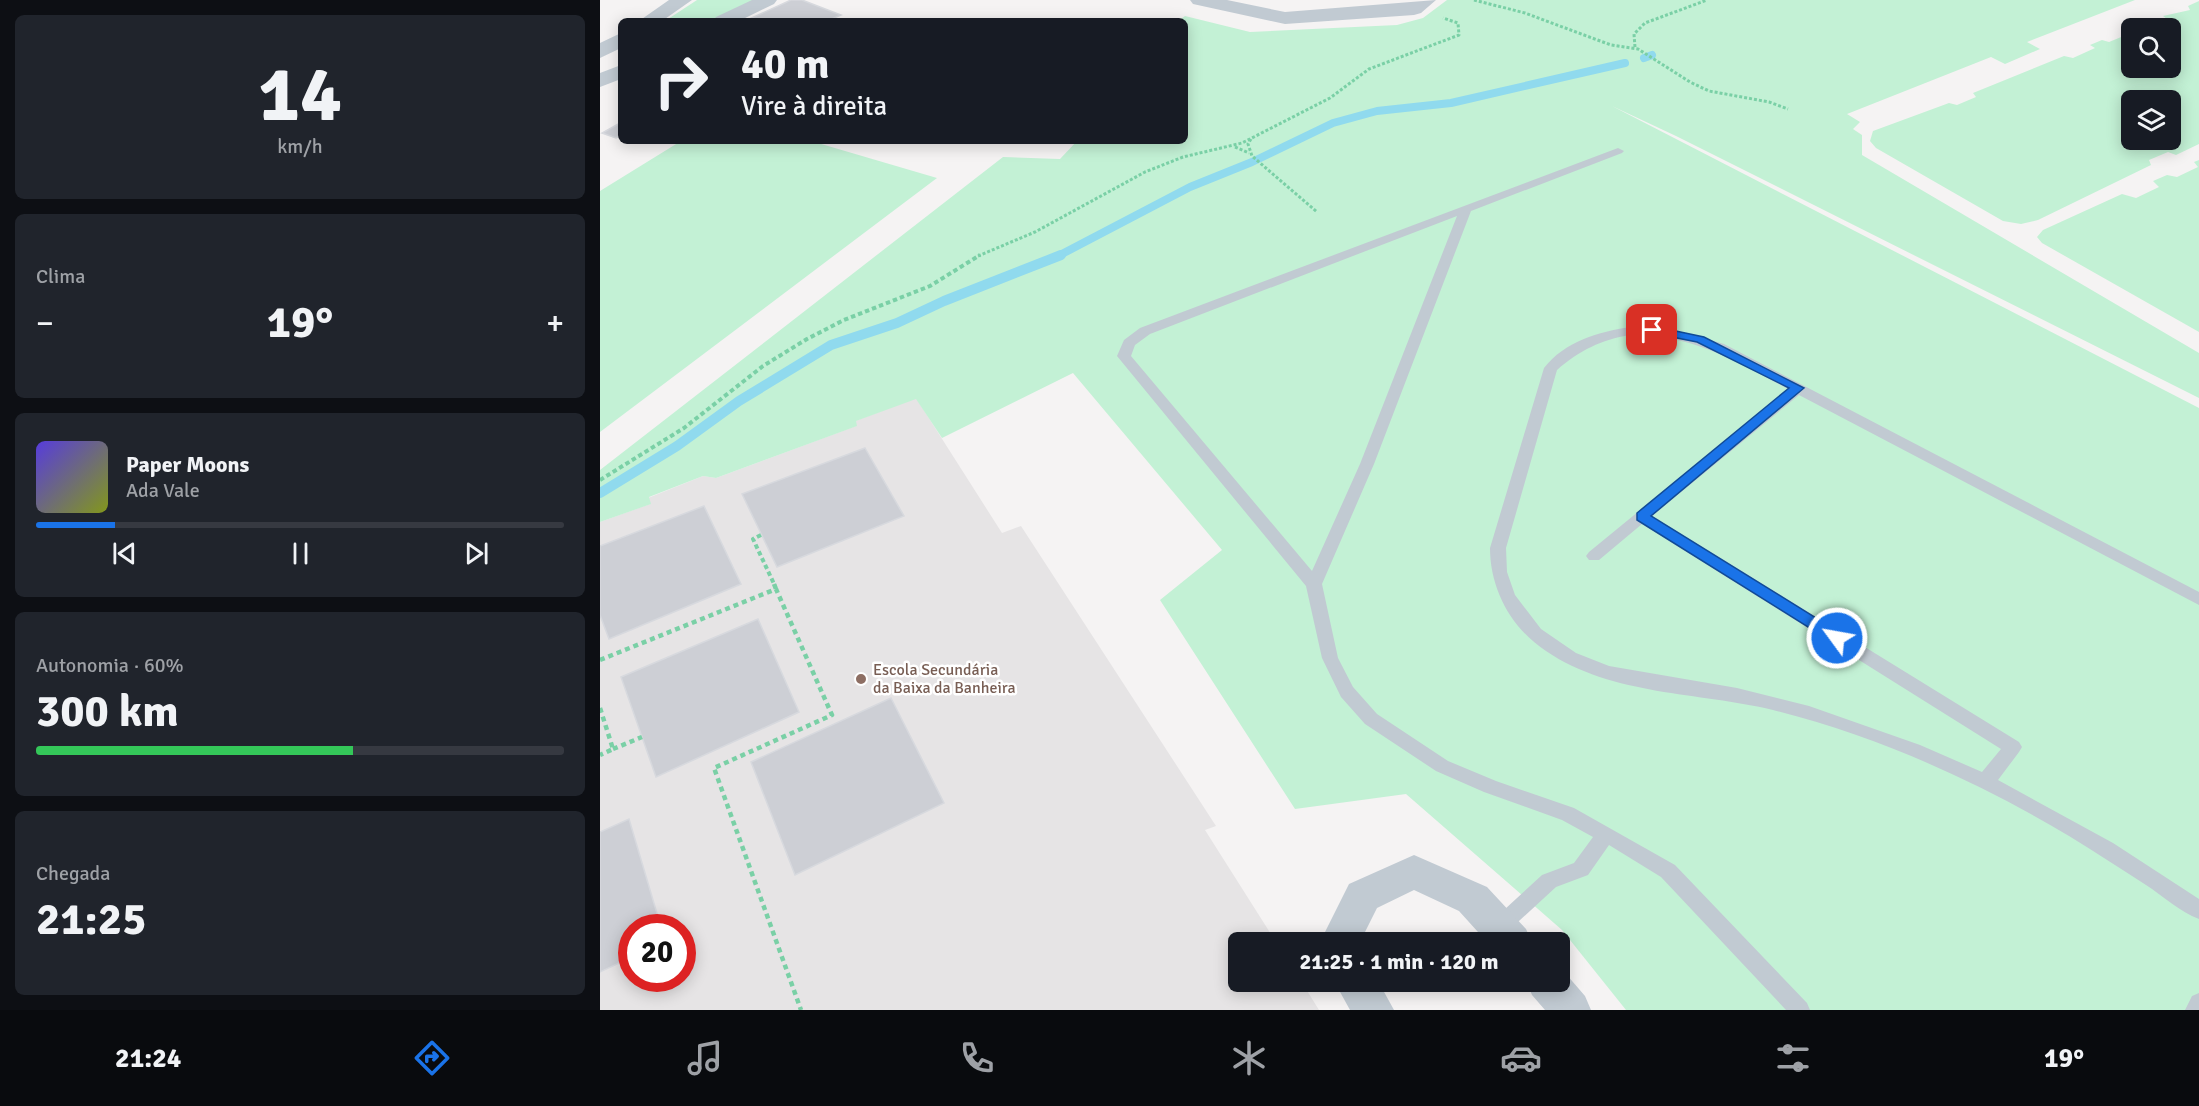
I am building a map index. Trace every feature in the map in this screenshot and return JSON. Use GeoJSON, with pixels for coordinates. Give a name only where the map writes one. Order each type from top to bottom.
{"type":"FeatureCollection","features":[{"type":"Feature","properties":{"kind":"street"},"geometry":{"type":"LineString","coordinates":[[654,18],[682,0]]}},
{"type":"Feature","properties":{"kind":"street"},"geometry":{"type":"LineString","coordinates":[[729,18],[767,0]]}},
{"type":"Feature","properties":{"kind":"street"},"geometry":{"type":"LineString","coordinates":[[1200,0],[1274,17],[1298,18],[1314,7],[1326,16],[1414,9],[1426,0]]}},
{"type":"Feature","properties":{"kind":"street"},"geometry":{"type":"LineString","coordinates":[[600,52],[618,41]]}},
{"type":"Feature","properties":{"kind":"street"},"geometry":{"type":"LineString","coordinates":[[600,81],[618,72]]}},
{"type":"Feature","properties":{"kind":"street"},"geometry":{"type":"LineString","coordinates":[[1345,932],[1363,896],[1414,872],[1473,899],[1503,932]]}},
{"type":"Feature","properties":{"kind":"street"},"geometry":{"type":"LineString","coordinates":[[1362,992],[1374,1010]]}},
{"type":"Feature","properties":{"kind":"street"},"geometry":{"type":"LineString","coordinates":[[1555,992],[1571,1010]]}},
{"type":"Feature","properties":{"kind":"lane"},"geometry":{"type":"LineString","coordinates":[[1618,151],[1145,332],[1126,348],[1124,356],[1314,584],[1321,625],[1330,658],[1347,692],[1371,719],[1442,766],[1490,787],[1568,814],[1668,871],[1800,1010]]}},
{"type":"Feature","properties":{"kind":"lane"},"geometry":{"type":"LineString","coordinates":[[1314,584],[1367,464],[1466,209]]}},
{"type":"Feature","properties":{"kind":"lane"},"geometry":{"type":"LineString","coordinates":[[2199,599],[1719,347],[1676,333],[1652,330],[1627,331],[1593,339],[1568,352],[1548,375],[1498,548],[1500,576],[1506,593],[1537,634],[1551,647],[1595,669],[1620,677],[1756,699],[1807,713],[1900,744],[1986,781],[2121,856],[2199,910]]}},
{"type":"Feature","properties":{"kind":"lane"},"geometry":{"type":"LineString","coordinates":[[1594,556],[1798,388]]}},
{"type":"Feature","properties":{"kind":"lane"},"geometry":{"type":"LineString","coordinates":[[1642,517],[2013,747],[1986,781]]}},
{"type":"Feature","properties":{"kind":"lane"},"geometry":{"type":"LineString","coordinates":[[1507,932],[1549,881],[1581,869],[1606,834]]}},
{"type":"Feature","properties":{"kind":"lane"},"geometry":{"type":"LineString","coordinates":[[2195,1010],[2199,1003]]}},
{"type":"Feature","properties":{"kind":"path"},"geometry":{"type":"LineString","coordinates":[[1474,0],[1537,15],[1563,29],[1610,45],[1636,48],[1709,91],[1775,103],[1788,109]]}},
{"type":"Feature","properties":{"kind":"path"},"geometry":{"type":"LineString","coordinates":[[1636,48],[1634,34],[1645,23],[1707,0]]}},
{"type":"Feature","properties":{"kind":"path"},"geometry":{"type":"LineString","coordinates":[[600,480],[675,434],[763,366],[807,339],[844,320],[930,286],[985,252],[1044,227],[1145,172],[1183,158],[1252,139],[1330,98],[1368,69],[1422,47],[1454,39],[1461,31],[1458,23],[1440,17]]}},
{"type":"Feature","properties":{"kind":"path"},"geometry":{"type":"LineString","coordinates":[[1249,153],[1248,144],[1252,139]]}},
{"type":"Feature","properties":{"kind":"path"},"geometry":{"type":"LineString","coordinates":[[1231,146],[1249,153],[1317,212]]}},
{"type":"Feature","properties":{"kind":"path"},"geometry":{"type":"LineString","coordinates":[[761,535],[753,539],[832,715],[714,768],[801,1010]]}},
{"type":"Feature","properties":{"kind":"path"},"geometry":{"type":"LineString","coordinates":[[600,660],[776,590]]}},
{"type":"Feature","properties":{"kind":"path"},"geometry":{"type":"LineString","coordinates":[[600,708],[612,749]]}},
{"type":"Feature","properties":{"kind":"path"},"geometry":{"type":"LineString","coordinates":[[600,755],[642,737]]}},
{"type":"Feature","properties":{"kind":"shaded area","name":"Escola Secundária da Baixa da Banheira"},"geometry":{"type":"Polygon","coordinates":[[[916,398],[1002,533],[1021,526],[1216,826],[1205,830],[1270,932],[1228,932],[1228,992],[1308,992],[1319,1010],[600,1010],[600,522],[650,504],[648,498],[703,476],[716,478],[856,426],[855,421],[916,398]]]}},
{"type":"Feature","properties":{"kind":"green space"},"geometry":{"type":"Polygon","coordinates":[[[697,0],[756,0],[717,18],[670,18],[697,0]]]}},
{"type":"Feature","properties":{"kind":"green space"},"geometry":{"type":"Polygon","coordinates":[[[1447,0],[2135,0],[2027,42],[2040,49],[2005,64],[1991,57],[1847,114],[1860,122],[1853,129],[1862,135],[1862,155],[2199,353],[2199,398],[1612,106],[2199,408],[2199,1010],[1626,1010],[1570,940],[1570,932],[1564,932],[1406,794],[1295,809],[1160,600],[1222,550],[1073,373],[942,438],[916,399],[856,421],[857,426],[716,478],[703,476],[649,497],[651,504],[600,522],[600,470],[1003,157],[1060,159],[1074,144],[1188,144],[1188,18],[1182,18],[1185,16],[1250,32],[1397,25],[1423,18],[1447,0]]]}},
{"type":"Feature","properties":{"kind":"green space"},"geometry":{"type":"Polygon","coordinates":[[[2199,1],[2199,144],[2176,155],[2168,152],[2149,160],[2151,165],[2038,220],[2021,224],[2003,221],[1876,148],[1870,141],[1873,131],[1949,103],[1957,105],[1976,97],[1973,93],[2064,56],[2073,58],[2095,48],[2090,45],[2102,40],[2109,42],[2121,37],[2121,78],[2181,78],[2181,18],[2163,16],[2190,10],[2188,6],[2199,1]]]}},
{"type":"Feature","properties":{"kind":"green space"},"geometry":{"type":"Polygon","coordinates":[[[676,144],[821,144],[937,178],[600,432],[600,191],[676,144]]]}},
{"type":"Feature","properties":{"kind":"green space"},"geometry":{"type":"Polygon","coordinates":[[[2199,160],[2199,332],[2042,243],[2037,237],[2043,230],[2122,194],[2136,198],[2159,187],[2153,181],[2167,175],[2177,177],[2198,167],[2194,162],[2199,160]]]}},
{"type":"Feature","properties":{"kind":"building"},"geometry":{"type":"Polygon","coordinates":[[[791,0],[802,0],[841,15],[834,18],[752,18],[791,0]]]}},
{"type":"Feature","properties":{"kind":"building"},"geometry":{"type":"Polygon","coordinates":[[[618,124],[618,137],[616,138],[602,133],[618,124]]]}},
{"type":"Feature","properties":{"kind":"building"},"geometry":{"type":"Polygon","coordinates":[[[865,448],[904,516],[777,567],[742,494],[865,448]]]}},
{"type":"Feature","properties":{"kind":"building"},"geometry":{"type":"Polygon","coordinates":[[[704,506],[741,584],[609,639],[600,615],[600,546],[704,506]]]}},
{"type":"Feature","properties":{"kind":"building"},"geometry":{"type":"Polygon","coordinates":[[[758,619],[799,712],[656,777],[621,677],[758,619]]]}},
{"type":"Feature","properties":{"kind":"building"},"geometry":{"type":"Polygon","coordinates":[[[891,698],[944,803],[795,875],[751,762],[891,698]]]}},
{"type":"Feature","properties":{"kind":"building"},"geometry":{"type":"Polygon","coordinates":[[[629,819],[657,914],[618,914],[618,964],[600,972],[600,832],[629,819]]]}},
{"type":"Feature","properties":{"kind":"waterway"},"geometry":{"type":"LineString","coordinates":[[1644,58],[1652,55]]}},
{"type":"Feature","properties":{"kind":"waterway"},"geometry":{"type":"LineString","coordinates":[[1058,256],[1190,187],[1252,162],[1333,123],[1377,111],[1451,103],[1625,63]]}},
{"type":"Feature","properties":{"kind":"waterway"},"geometry":{"type":"LineString","coordinates":[[600,493],[677,446],[739,401],[831,345],[897,323],[944,301],[1061,255]]}},
{"type":"Feature","properties":{"kind":"place","name":"Escola Secundária da Baixa da Banheira"},"geometry":{"type":"Point","coordinates":[861,679]}},
{"type":"Feature","properties":{"kind":"route"},"geometry":{"type":"LineString","coordinates":[[1652,330],[1700,339],[1798,388],[1642,517],[1837,638]]}}]}
